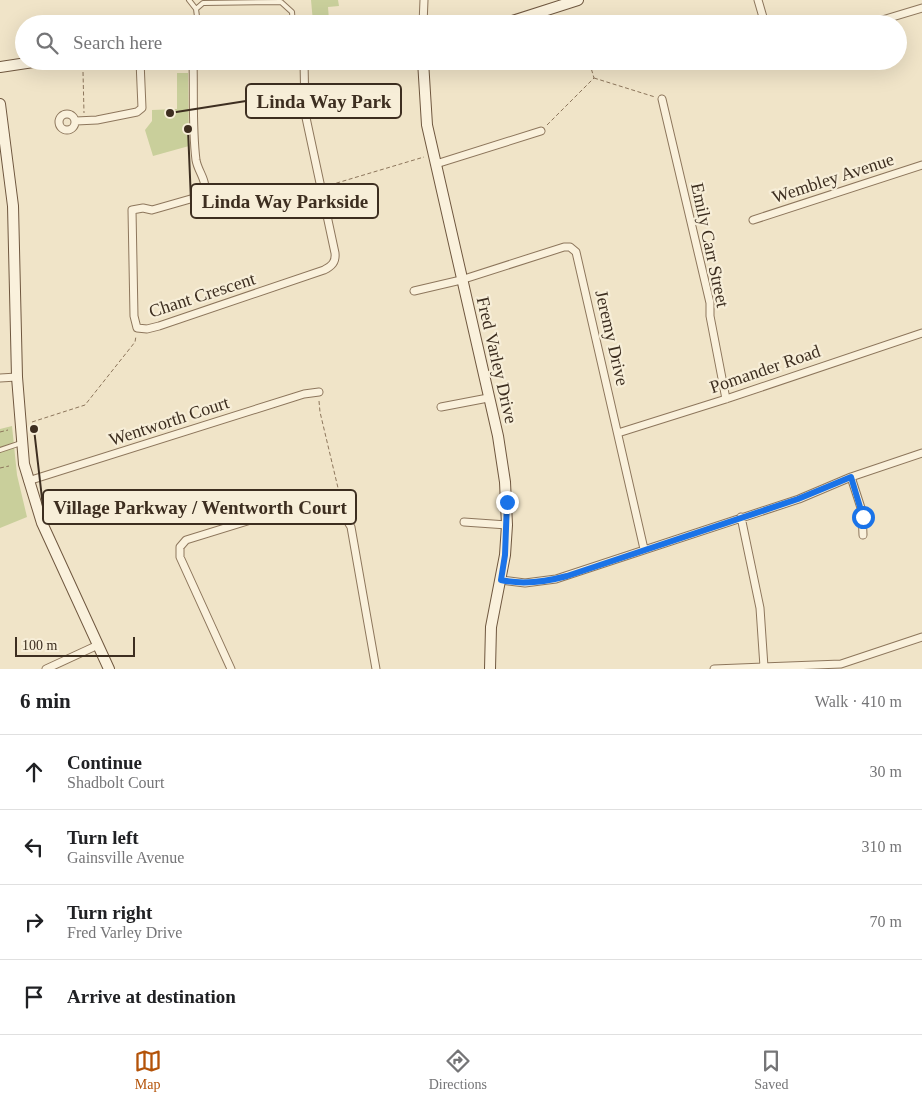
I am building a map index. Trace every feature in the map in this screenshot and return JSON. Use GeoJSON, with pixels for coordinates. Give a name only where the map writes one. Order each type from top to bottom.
{"type":"FeatureCollection","features":[{"type":"Feature","properties":{"kind":"main road"},"geometry":{"type":"LineString","coordinates":[[530,15],[578,0]]}},
{"type":"Feature","properties":{"kind":"main road"},"geometry":{"type":"LineString","coordinates":[[0,67],[15,65]]}},
{"type":"Feature","properties":{"kind":"main road","name":"Fred Varley Drive"},"geometry":{"type":"LineString","coordinates":[[424,70],[427,125],[503,465],[507,502],[507,525],[501,580],[492,627],[490,669]]}},
{"type":"Feature","properties":{"kind":"main road"},"geometry":{"type":"LineString","coordinates":[[0,104],[3,147],[14,233],[17,377],[21,444],[28,480],[42,523],[109,669]]}},
{"type":"Feature","properties":{"kind":"street"},"geometry":{"type":"LineString","coordinates":[[423,15],[424,0]]}},
{"type":"Feature","properties":{"kind":"street"},"geometry":{"type":"LineString","coordinates":[[758,0],[762,15]]}},
{"type":"Feature","properties":{"kind":"street"},"geometry":{"type":"LineString","coordinates":[[899,15],[922,8]]}},
{"type":"Feature","properties":{"kind":"street"},"geometry":{"type":"LineString","coordinates":[[76,121],[84,122],[137,112],[142,108],[140,70]]}},
{"type":"Feature","properties":{"kind":"street","name":"Chant Crescent"},"geometry":{"type":"LineString","coordinates":[[194,70],[196,160],[206,185],[205,191],[201,196],[157,209],[137,208],[132,210],[130,221],[133,225],[134,316],[137,328],[147,330],[160,326],[330,267],[336,259],[305,113],[304,70]]}},
{"type":"Feature","properties":{"kind":"street","name":"Emily Carr Street"},"geometry":{"type":"LineString","coordinates":[[662,99],[710,303],[710,316],[726,399]]}},
{"type":"Feature","properties":{"kind":"street"},"geometry":{"type":"LineString","coordinates":[[435,159],[541,131]]}},
{"type":"Feature","properties":{"kind":"street","name":"Wembley Avenue"},"geometry":{"type":"LineString","coordinates":[[753,220],[922,165]]}},
{"type":"Feature","properties":{"kind":"street","name":"Jeremy Drive"},"geometry":{"type":"LineString","coordinates":[[461,280],[564,247],[570,247],[576,252],[644,549]]}},
{"type":"Feature","properties":{"kind":"street"},"geometry":{"type":"LineString","coordinates":[[414,291],[461,280]]}},
{"type":"Feature","properties":{"kind":"street","name":"Pomander Road"},"geometry":{"type":"LineString","coordinates":[[618,433],[922,333]]}},
{"type":"Feature","properties":{"kind":"street"},"geometry":{"type":"LineString","coordinates":[[0,378],[17,377]]}},
{"type":"Feature","properties":{"kind":"street","name":"Wentworth Court"},"geometry":{"type":"LineString","coordinates":[[28,480],[304,394],[319,392]]}},
{"type":"Feature","properties":{"kind":"street"},"geometry":{"type":"LineString","coordinates":[[441,407],[488,398]]}},
{"type":"Feature","properties":{"kind":"street"},"geometry":{"type":"LineString","coordinates":[[501,580],[525,583],[556,579],[798,499],[851,477],[922,453]]}},
{"type":"Feature","properties":{"kind":"street"},"geometry":{"type":"LineString","coordinates":[[851,477],[862,511],[864,524],[862,535]]}},
{"type":"Feature","properties":{"kind":"street"},"geometry":{"type":"LineString","coordinates":[[231,669],[180,557],[179,552],[183,544],[186,540],[267,515],[330,512],[345,517],[351,527],[376,669]]}},
{"type":"Feature","properties":{"kind":"street"},"geometry":{"type":"LineString","coordinates":[[741,517],[760,608],[764,667]]}},
{"type":"Feature","properties":{"kind":"street"},"geometry":{"type":"LineString","coordinates":[[464,522],[507,525]]}},
{"type":"Feature","properties":{"kind":"street"},"geometry":{"type":"LineString","coordinates":[[714,669],[841,664],[922,638]]}},
{"type":"Feature","properties":{"kind":"street"},"geometry":{"type":"LineString","coordinates":[[46,669],[98,645]]}},
{"type":"Feature","properties":{"kind":"lane"},"geometry":{"type":"LineString","coordinates":[[189,0],[196,9],[197,15]]}},
{"type":"Feature","properties":{"kind":"lane"},"geometry":{"type":"LineString","coordinates":[[196,9],[203,3],[281,2],[292,12],[292,15]]}},
{"type":"Feature","properties":{"kind":"lane"},"geometry":{"type":"LineString","coordinates":[[0,450],[21,444]]}},
{"type":"Feature","properties":{"kind":"path"},"geometry":{"type":"LineString","coordinates":[[592,70],[594,78]]}},
{"type":"Feature","properties":{"kind":"path"},"geometry":{"type":"LineString","coordinates":[[83,72],[84,122]]}},
{"type":"Feature","properties":{"kind":"path"},"geometry":{"type":"LineString","coordinates":[[594,78],[662,99]]}},
{"type":"Feature","properties":{"kind":"path"},"geometry":{"type":"LineString","coordinates":[[541,131],[594,78]]}},
{"type":"Feature","properties":{"kind":"path"},"geometry":{"type":"LineString","coordinates":[[322,187],[435,159]]}},
{"type":"Feature","properties":{"kind":"path"},"geometry":{"type":"LineString","coordinates":[[32,422],[86,405],[135,342],[137,328]]}},
{"type":"Feature","properties":{"kind":"path"},"geometry":{"type":"LineString","coordinates":[[319,392],[320,412],[345,517]]}},
{"type":"Feature","properties":{"kind":"path"},"geometry":{"type":"LineString","coordinates":[[0,432],[8,430]]}},
{"type":"Feature","properties":{"kind":"path"},"geometry":{"type":"LineString","coordinates":[[0,468],[9,466]]}},
{"type":"Feature","properties":{"kind":"green space"},"geometry":{"type":"Polygon","coordinates":[[[311,0],[338,0],[339,6],[328,7],[329,15],[312,15],[311,0]]]}},
{"type":"Feature","properties":{"kind":"green space"},"geometry":{"type":"Polygon","coordinates":[[[177,73],[188,73],[189,146],[153,156],[145,130],[152,121],[152,110],[177,109],[177,73]]]}},
{"type":"Feature","properties":{"kind":"green space"},"geometry":{"type":"Polygon","coordinates":[[[12,426],[17,475],[27,517],[0,528],[0,429],[12,426]]]}},
{"type":"Feature","properties":{"kind":"place","name":"Linda Way Park"},"geometry":{"type":"Point","coordinates":[170,113]}},
{"type":"Feature","properties":{"kind":"place","name":"Linda Way Parkside"},"geometry":{"type":"Point","coordinates":[188,129]}},
{"type":"Feature","properties":{"kind":"place","name":"Village Parkway / Wentworth Court"},"geometry":{"type":"Point","coordinates":[34,429]}},
{"type":"Feature","properties":{"kind":"route"},"geometry":{"type":"LineString","coordinates":[[507,502],[505,555],[501,580],[513,583],[537,582],[567,576],[798,499],[851,477],[863,517]]}}]}
